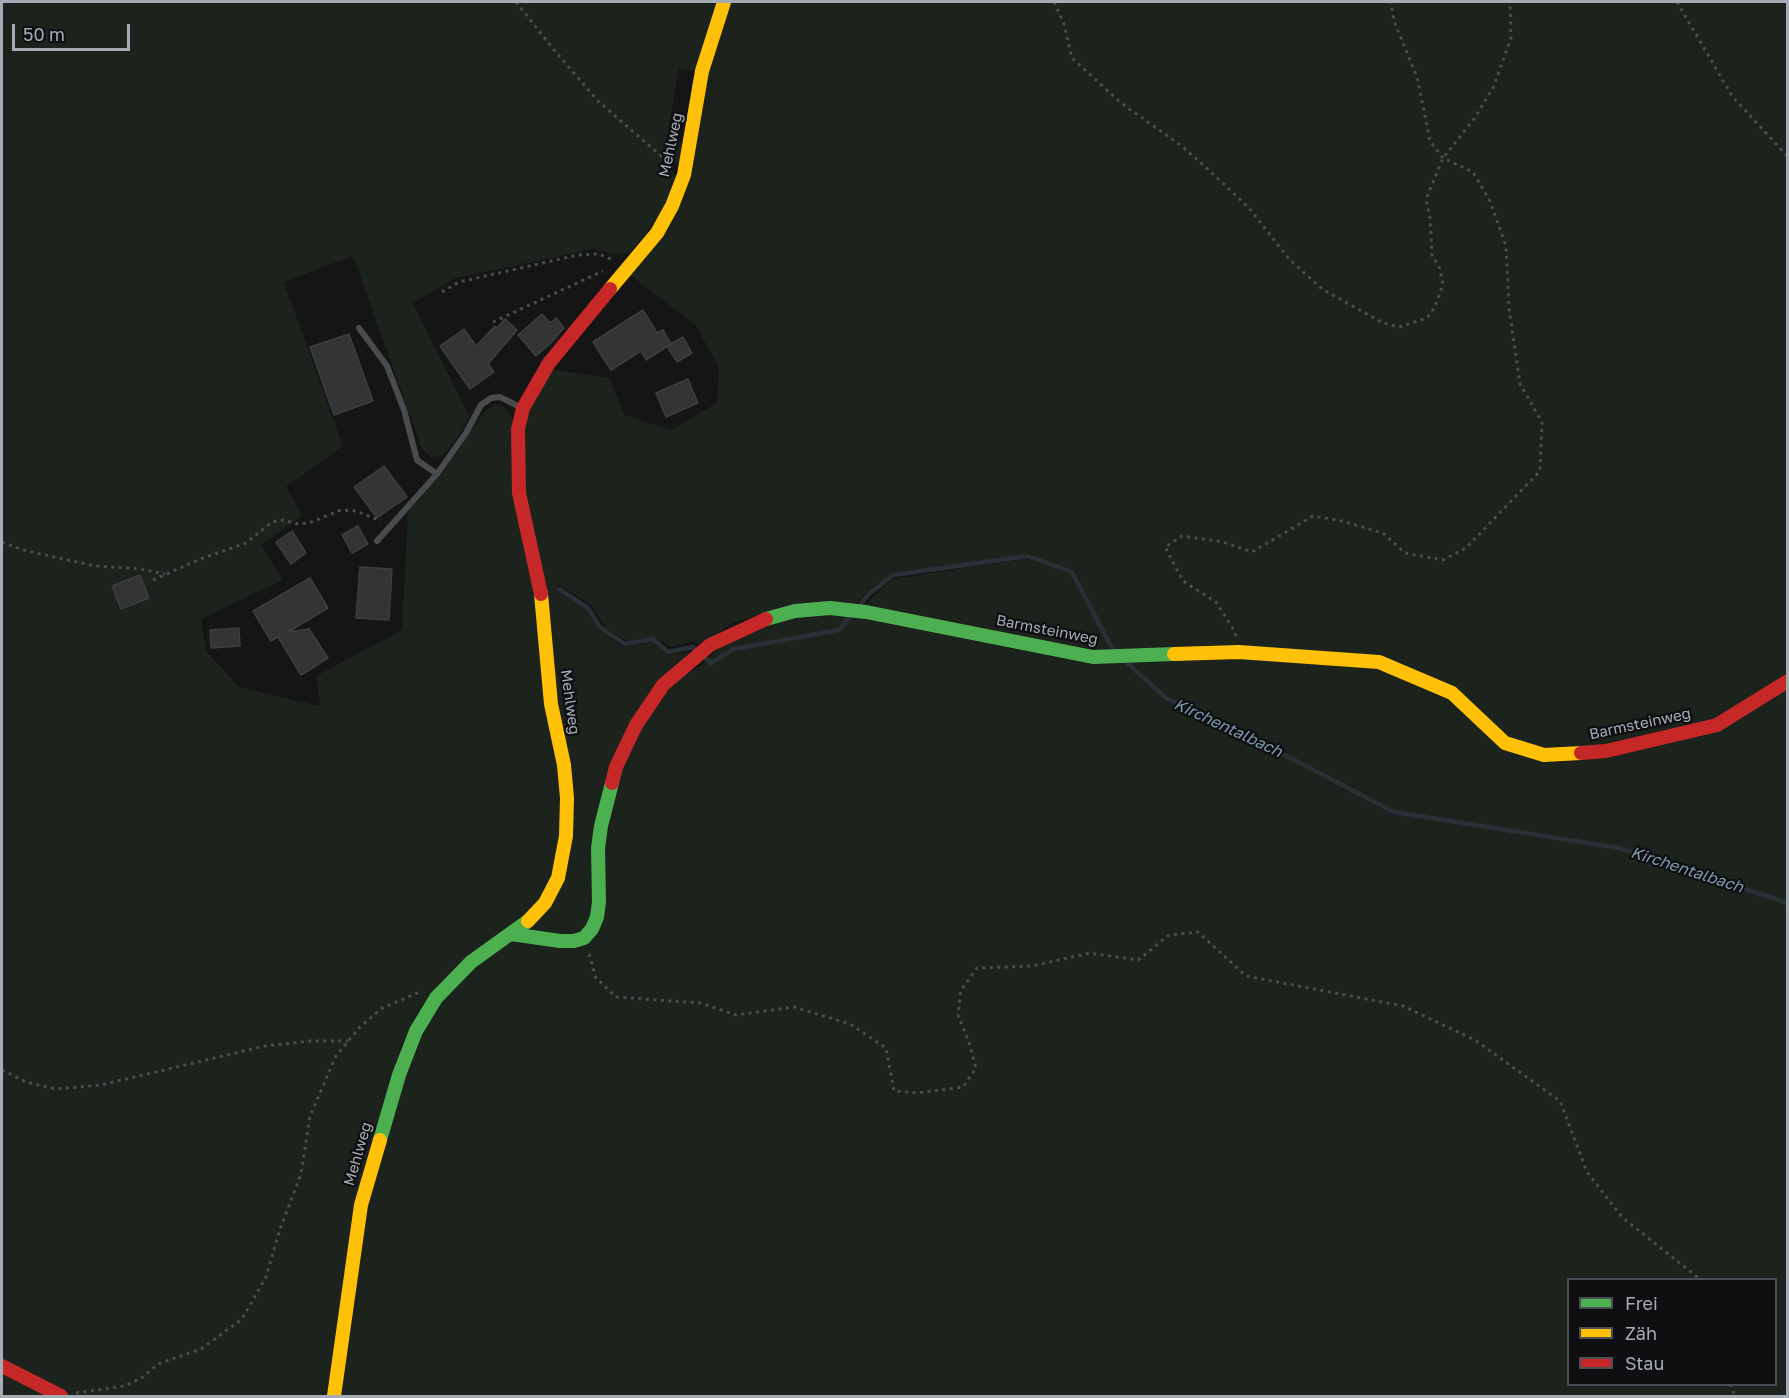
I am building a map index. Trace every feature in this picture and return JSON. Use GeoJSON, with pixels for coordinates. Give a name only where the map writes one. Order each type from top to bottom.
{"type":"FeatureCollection","features":[{"type":"Feature","properties":{"kind":"street","name":"Mehlweg"},"geometry":{"type":"LineString","coordinates":[[334,1396],[339,1343],[361,1205],[399,1075],[416,1031],[436,998],[452,980],[471,962],[511,934],[545,903],[558,878],[566,836],[567,798],[564,765],[551,704],[543,602],[519,493],[518,429],[523,408],[549,363],[627,266],[657,233],[672,206],[684,175],[702,71],[724,2]]}},
{"type":"Feature","properties":{"kind":"street","name":"Barmsteinweg"},"geometry":{"type":"LineString","coordinates":[[584,938],[592,929],[597,917],[598,848],[601,826],[616,767],[636,725],[663,685],[710,645],[762,620],[795,611],[830,608],[866,612],[1094,657],[1239,652],[1379,662],[1452,693],[1505,743],[1544,755],[1606,751],[1717,725],[1788,681]]}},
{"type":"Feature","properties":{"kind":"street"},"geometry":{"type":"LineString","coordinates":[[511,934],[560,941],[584,938]]}},
{"type":"Feature","properties":{"kind":"street"},"geometry":{"type":"LineString","coordinates":[[2,1366],[58,1396]]}},
{"type":"Feature","properties":{"kind":"lane"},"geometry":{"type":"LineString","coordinates":[[359,328],[387,366],[404,410],[417,460],[437,474]]}},
{"type":"Feature","properties":{"kind":"lane"},"geometry":{"type":"LineString","coordinates":[[377,541],[437,474],[466,433],[481,405],[491,398],[500,397],[523,408]]}},
{"type":"Feature","properties":{"kind":"path"},"geometry":{"type":"LineString","coordinates":[[516,2],[598,101],[633,134],[684,175]]}},
{"type":"Feature","properties":{"kind":"path"},"geometry":{"type":"LineString","coordinates":[[1054,2],[1064,24],[1072,58],[1121,103],[1183,147],[1225,184],[1249,208],[1289,259],[1322,289],[1383,323],[1399,327],[1426,318],[1435,307],[1443,284],[1439,266],[1432,256],[1430,218],[1426,199],[1443,158],[1474,119],[1493,88],[1511,38],[1510,2]]}},
{"type":"Feature","properties":{"kind":"path"},"geometry":{"type":"LineString","coordinates":[[1239,652],[1234,630],[1216,602],[1183,581],[1166,547],[1182,536],[1223,542],[1252,552],[1313,516],[1342,520],[1383,533],[1405,553],[1443,560],[1466,548],[1540,471],[1542,422],[1520,384],[1509,308],[1506,246],[1490,201],[1473,172],[1443,158],[1431,141],[1418,77],[1394,21],[1391,2]]}},
{"type":"Feature","properties":{"kind":"path"},"geometry":{"type":"LineString","coordinates":[[1677,2],[1732,96],[1788,157]]}},
{"type":"Feature","properties":{"kind":"path"},"geometry":{"type":"LineString","coordinates":[[442,292],[459,282],[578,255],[599,254],[627,266]]}},
{"type":"Feature","properties":{"kind":"path"},"geometry":{"type":"LineString","coordinates":[[493,322],[606,270],[627,266]]}},
{"type":"Feature","properties":{"kind":"path"},"geometry":{"type":"LineString","coordinates":[[153,580],[246,543],[272,522],[283,520],[298,524],[309,523],[341,510],[356,511],[391,525]]}},
{"type":"Feature","properties":{"kind":"path"},"geometry":{"type":"LineString","coordinates":[[2,542],[23,550],[95,566],[140,568],[167,574]]}},
{"type":"Feature","properties":{"kind":"path"},"geometry":{"type":"LineString","coordinates":[[584,938],[596,978],[616,997],[700,1003],[736,1015],[794,1007],[850,1024],[886,1048],[894,1091],[917,1094],[963,1087],[976,1068],[958,1015],[961,990],[977,968],[1032,966],[1090,953],[1138,960],[1169,935],[1198,932],[1246,975],[1403,1006],[1475,1040],[1560,1101],[1587,1172],[1622,1217],[1698,1278]]}},
{"type":"Feature","properties":{"kind":"path"},"geometry":{"type":"LineString","coordinates":[[58,1396],[125,1386],[143,1377],[158,1364],[201,1349],[242,1319],[266,1277],[280,1229],[301,1174],[310,1116],[336,1056],[359,1028],[382,1008],[452,980]]}},
{"type":"Feature","properties":{"kind":"path"},"geometry":{"type":"LineString","coordinates":[[2,1070],[26,1082],[56,1089],[101,1085],[265,1046],[311,1041],[348,1041]]}},
{"type":"Feature","properties":{"kind":"shaded area"},"geometry":{"type":"Polygon","coordinates":[[[2,2],[718,2],[697,71],[679,69],[668,131],[684,145],[681,159],[677,163],[670,161],[665,166],[676,175],[664,210],[630,253],[614,254],[594,249],[456,278],[413,303],[469,416],[463,429],[443,456],[432,457],[422,449],[353,256],[284,282],[343,446],[286,487],[302,516],[261,545],[283,580],[201,619],[206,651],[239,687],[320,706],[316,676],[402,630],[408,512],[445,470],[484,412],[495,405],[505,407],[512,417],[515,497],[537,604],[547,709],[561,784],[556,859],[544,895],[500,937],[439,983],[417,1013],[399,1051],[405,1068],[425,1025],[444,995],[473,966],[513,941],[534,921],[552,903],[564,879],[572,797],[570,765],[557,695],[547,595],[524,489],[522,442],[529,410],[545,378],[555,370],[609,378],[625,415],[671,430],[717,403],[719,368],[696,326],[629,274],[671,221],[684,190],[694,149],[706,74],[729,2],[1787,2],[1788,671],[1779,678],[1779,693],[1787,686],[1787,1396],[340,1396],[344,1357],[335,1345],[328,1396],[2,1396],[2,2]],[[1029,554],[893,573],[866,593],[856,604],[831,602],[791,605],[732,623],[702,645],[694,641],[671,647],[655,637],[626,641],[606,628],[591,605],[558,584],[556,590],[586,610],[599,629],[624,647],[653,642],[668,655],[690,652],[660,681],[633,721],[613,765],[601,804],[590,848],[593,860],[601,854],[611,802],[623,763],[641,727],[658,700],[677,679],[702,665],[721,646],[759,628],[801,615],[845,613],[901,622],[964,638],[965,627],[864,606],[892,579],[1024,559],[1030,560],[1036,556],[1029,554]]]}},
{"type":"Feature","properties":{"kind":"building"},"geometry":{"type":"Polygon","coordinates":[[[643,310],[657,333],[663,330],[671,344],[646,360],[641,351],[611,370],[593,342],[643,310]]]}},
{"type":"Feature","properties":{"kind":"building"},"geometry":{"type":"Polygon","coordinates":[[[542,314],[550,323],[556,318],[564,328],[536,356],[518,335],[542,314]]]}},
{"type":"Feature","properties":{"kind":"building"},"geometry":{"type":"Polygon","coordinates":[[[505,319],[517,330],[488,364],[494,372],[470,389],[440,346],[464,329],[476,346],[505,319]]]}},
{"type":"Feature","properties":{"kind":"building"},"geometry":{"type":"Polygon","coordinates":[[[349,334],[373,401],[334,415],[310,347],[349,334]]]}},
{"type":"Feature","properties":{"kind":"building"},"geometry":{"type":"Polygon","coordinates":[[[683,337],[692,353],[677,362],[667,346],[683,337]]]}},
{"type":"Feature","properties":{"kind":"building"},"geometry":{"type":"Polygon","coordinates":[[[688,379],[698,403],[666,417],[656,393],[688,379]]]}},
{"type":"Feature","properties":{"kind":"building"},"geometry":{"type":"Polygon","coordinates":[[[384,466],[407,497],[377,518],[354,487],[384,466]]]}},
{"type":"Feature","properties":{"kind":"building"},"geometry":{"type":"Polygon","coordinates":[[[358,526],[368,544],[352,553],[342,535],[358,526]]]}},
{"type":"Feature","properties":{"kind":"building"},"geometry":{"type":"Polygon","coordinates":[[[292,531],[306,553],[291,564],[276,542],[292,531]]]}},
{"type":"Feature","properties":{"kind":"building"},"geometry":{"type":"Polygon","coordinates":[[[360,567],[392,569],[389,620],[356,618],[360,567]]]}},
{"type":"Feature","properties":{"kind":"building"},"geometry":{"type":"Polygon","coordinates":[[[140,575],[149,598],[121,609],[112,586],[140,575]]]}},
{"type":"Feature","properties":{"kind":"building"},"geometry":{"type":"Polygon","coordinates":[[[310,578],[328,608],[288,632],[309,629],[328,658],[301,675],[278,637],[271,641],[253,611],[310,578]]]}},
{"type":"Feature","properties":{"kind":"building"},"geometry":{"type":"Polygon","coordinates":[[[239,628],[240,646],[211,648],[210,630],[239,628]]]}},
{"type":"Feature","properties":{"kind":"waterway","name":"Kirchentalbach"},"geometry":{"type":"LineString","coordinates":[[858,607],[869,594],[893,575],[1028,556],[1072,572],[1114,652]]}},
{"type":"Feature","properties":{"kind":"waterway","name":"Kirchentalbach"},"geometry":{"type":"LineString","coordinates":[[559,589],[588,608],[600,627],[625,644],[653,639],[668,652],[693,647],[697,650]]}},
{"type":"Feature","properties":{"kind":"waterway","name":"Kirchentalbach"},"geometry":{"type":"LineString","coordinates":[[703,656],[711,663],[734,649],[839,630],[850,616]]}},
{"type":"Feature","properties":{"kind":"waterway","name":"Kirchentalbach"},"geometry":{"type":"LineString","coordinates":[[1125,661],[1166,698],[1256,740],[1394,812],[1619,848],[1788,903]]}},
{"type":"Feature","properties":{"kind":"traffic: fast"},"geometry":{"type":"LineString","coordinates":[[766,619],[795,611],[830,608],[866,612],[1093,657],[1174,654]]}},
{"type":"Feature","properties":{"kind":"traffic: fast"},"geometry":{"type":"LineString","coordinates":[[511,934],[574,941],[584,938],[592,929],[597,917],[599,902],[598,848],[601,826],[612,783]]}},
{"type":"Feature","properties":{"kind":"traffic: fast"},"geometry":{"type":"LineString","coordinates":[[380,1140],[399,1075],[416,1031],[436,998],[471,962],[528,921]]}},
{"type":"Feature","properties":{"kind":"traffic: slow"},"geometry":{"type":"LineString","coordinates":[[610,289],[657,233],[672,206],[684,175],[702,71],[724,2]]}},
{"type":"Feature","properties":{"kind":"traffic: slow"},"geometry":{"type":"LineString","coordinates":[[528,921],[545,903],[558,878],[566,836],[567,798],[564,765],[551,704],[541,594]]}},
{"type":"Feature","properties":{"kind":"traffic: slow"},"geometry":{"type":"LineString","coordinates":[[1174,654],[1239,652],[1379,662],[1452,693],[1505,743],[1544,755],[1581,753]]}},
{"type":"Feature","properties":{"kind":"traffic: slow"},"geometry":{"type":"LineString","coordinates":[[334,1396],[361,1205],[380,1140]]}},
{"type":"Feature","properties":{"kind":"traffic: jam"},"geometry":{"type":"LineString","coordinates":[[541,594],[519,493],[518,429],[523,408],[549,363],[610,289]]}},
{"type":"Feature","properties":{"kind":"traffic: jam"},"geometry":{"type":"LineString","coordinates":[[612,783],[616,767],[636,725],[663,685],[710,645],[766,619]]}},
{"type":"Feature","properties":{"kind":"traffic: jam"},"geometry":{"type":"LineString","coordinates":[[1581,753],[1606,751],[1717,725],[1788,681]]}},
{"type":"Feature","properties":{"kind":"traffic: jam"},"geometry":{"type":"LineString","coordinates":[[2,1366],[61,1396]]}}]}
